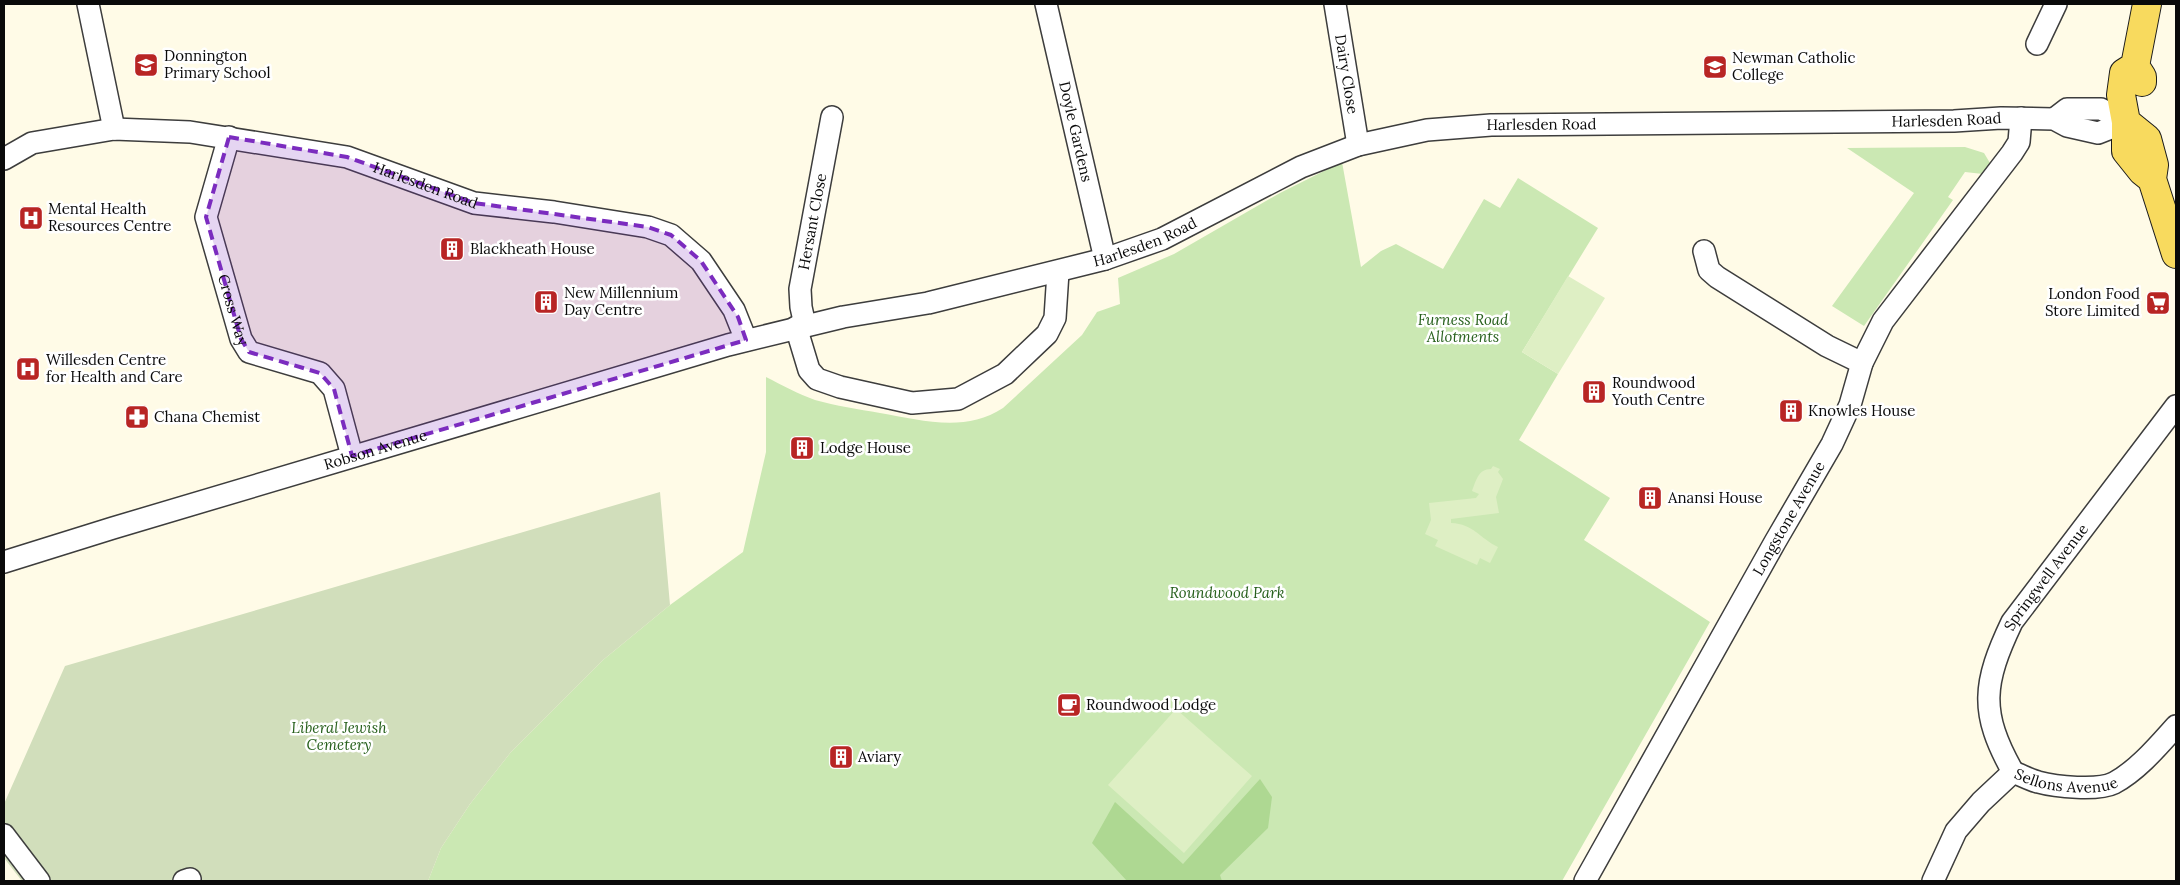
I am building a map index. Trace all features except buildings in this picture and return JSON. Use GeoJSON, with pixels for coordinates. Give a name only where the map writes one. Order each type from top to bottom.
{"type":"FeatureCollection","features":[{"type":"Feature","properties":{"kind":"main road"},"geometry":{"type":"LineString","coordinates":[[2147,4],[2135,66],[2124,73],[2121,95],[2142,171],[2152,179],[2176,254]]}},
{"type":"Feature","properties":{"kind":"street"},"geometry":{"type":"LineString","coordinates":[[88,4],[114,129]]}},
{"type":"Feature","properties":{"kind":"street","name":"Doyle Gardens"},"geometry":{"type":"LineString","coordinates":[[1046,4],[1105,260]]}},
{"type":"Feature","properties":{"kind":"street","name":"Dairy Close"},"geometry":{"type":"LineString","coordinates":[[1335,4],[1358,145]]}},
{"type":"Feature","properties":{"kind":"street"},"geometry":{"type":"LineString","coordinates":[[2037,44],[2056,4]]}},
{"type":"Feature","properties":{"kind":"street","name":"Harlesden Road"},"geometry":{"type":"LineString","coordinates":[[4,159],[32,143],[114,129],[190,132],[347,157],[450,196],[474,203],[632,223],[671,235],[700,261],[734,310],[746,340],[801,326],[928,303],[1105,260],[1162,239],[1301,167],[1358,145],[1427,130],[1491,125],[2054,119],[2067,109],[2101,109],[2133,137]]}},
{"type":"Feature","properties":{"kind":"street","name":"Hersant Close"},"geometry":{"type":"LineString","coordinates":[[801,326],[800,289],[832,117]]}},
{"type":"Feature","properties":{"kind":"street","name":"Longstone Avenue"},"geometry":{"type":"LineString","coordinates":[[1584,881],[1832,444],[1850,405],[1862,364],[1883,321],[2002,165],[2005,141],[2011,118]]}},
{"type":"Feature","properties":{"kind":"street","name":"Cross Way"},"geometry":{"type":"LineString","coordinates":[[229,137],[206,217],[241,339],[249,352],[320,373],[334,389],[352,456]]}},
{"type":"Feature","properties":{"kind":"street"},"geometry":{"type":"LineString","coordinates":[[1704,251],[1709,270],[1717,277],[1827,346],[1862,364]]}},
{"type":"Feature","properties":{"kind":"street"},"geometry":{"type":"LineString","coordinates":[[801,326],[809,370],[812,375],[826,383],[912,403],[958,399],[1005,374],[1047,334],[1055,318],[1058,272]]}},
{"type":"Feature","properties":{"kind":"street","name":"Robson Avenue"},"geometry":{"type":"LineString","coordinates":[[4,562],[352,456],[746,340]]}},
{"type":"Feature","properties":{"kind":"street","name":"Springwell Avenue"},"geometry":{"type":"LineString","coordinates":[[2013,772],[1998,746],[1990,719],[1988,690],[1998,651],[2012,622],[2176,406]]}},
{"type":"Feature","properties":{"kind":"street","name":"Sellons Avenue"},"geometry":{"type":"LineString","coordinates":[[1933,881],[1956,831],[1980,802],[2013,772],[2038,782],[2066,787],[2084,788],[2112,784],[2131,772],[2176,726]]}},
{"type":"Feature","properties":{"kind":"street"},"geometry":{"type":"LineString","coordinates":[[4,835],[38,881]]}},
{"type":"Feature","properties":{"kind":"street"},"geometry":{"type":"LineString","coordinates":[[184,881],[190,879],[190,881]]}},
{"type":"Feature","properties":{"kind":"highlighted area"},"geometry":{"type":"Polygon","coordinates":[[[229,137],[347,157],[474,203],[648,227],[671,235],[701,261],[738,317],[746,340],[352,456],[334,389],[320,373],[249,352],[241,339],[206,217],[229,137]]]}},
{"type":"Feature","properties":{"kind":"green space"},"geometry":{"type":"Polygon","coordinates":[[[1965,147],[1984,153],[1990,163],[1983,174],[1965,172],[1948,197],[1953,200],[1864,326],[1832,306],[1914,193],[1847,148],[1965,147]]]}},
{"type":"Feature","properties":{"kind":"green space","name":"Roundwood Park"},"geometry":{"type":"Polygon","coordinates":[[[1342,162],[1361,267],[1381,251],[1396,244],[1443,269],[1484,199],[1500,208],[1518,178],[1598,228],[1522,352],[1558,374],[1519,440],[1610,498],[1584,540],[1710,622],[1562,881],[428,881],[441,848],[470,804],[511,752],[603,660],[670,605],[743,552],[766,452],[766,377],[815,400],[911,419],[958,422],[988,416],[1003,408],[1082,335],[1097,312],[1120,304],[1118,278],[1174,254],[1280,193],[1342,162]]]}},
{"type":"Feature","properties":{"kind":"green space"},"geometry":{"type":"Polygon","coordinates":[[[1568,276],[1605,298],[1558,374],[1522,352],[1568,276]]]}},
{"type":"Feature","properties":{"kind":"green space"},"geometry":{"type":"Polygon","coordinates":[[[1493,466],[1500,469],[1498,472],[1503,479],[1496,497],[1499,513],[1451,519],[1451,523],[1471,529],[1498,547],[1490,563],[1480,558],[1477,565],[1435,546],[1438,540],[1425,534],[1431,520],[1429,503],[1476,498],[1479,494],[1472,491],[1478,476],[1493,466]]]}},
{"type":"Feature","properties":{"kind":"green space","name":"Liberal Jewish Cemetery"},"geometry":{"type":"Polygon","coordinates":[[[660,492],[670,605],[603,660],[511,752],[470,804],[441,848],[428,881],[22,881],[4,858],[4,804],[65,666],[660,492]]]}},
{"type":"Feature","properties":{"kind":"green space"},"geometry":{"type":"Polygon","coordinates":[[[1176,709],[1252,776],[1184,853],[1108,785],[1176,709]]]}},
{"type":"Feature","properties":{"kind":"green space"},"geometry":{"type":"Polygon","coordinates":[[[1260,779],[1272,797],[1268,828],[1220,875],[1222,881],[1127,881],[1092,843],[1115,802],[1183,864],[1260,779]]]}},
{"type":"Feature","properties":{"kind":"place","name":"Donnington Primary School"},"geometry":{"type":"Point","coordinates":[146,65]}},
{"type":"Feature","properties":{"kind":"place","name":"Newman Catholic College"},"geometry":{"type":"Point","coordinates":[1715,67]}},
{"type":"Feature","properties":{"kind":"place","name":"Mental Health Resources Centre"},"geometry":{"type":"Point","coordinates":[31,218]}},
{"type":"Feature","properties":{"kind":"place","name":"Blackheath House"},"geometry":{"type":"Point","coordinates":[452,249]}},
{"type":"Feature","properties":{"kind":"place","name":"New Millennium Day Centre"},"geometry":{"type":"Point","coordinates":[546,302]}},
{"type":"Feature","properties":{"kind":"place","name":"London Food Store Limited"},"geometry":{"type":"Point","coordinates":[2158,303]}},
{"type":"Feature","properties":{"kind":"place","name":"Willesden Centre for Health and Care"},"geometry":{"type":"Point","coordinates":[28,369]}},
{"type":"Feature","properties":{"kind":"place","name":"Roundwood Youth Centre"},"geometry":{"type":"Point","coordinates":[1594,392]}},
{"type":"Feature","properties":{"kind":"place","name":"Knowles House"},"geometry":{"type":"Point","coordinates":[1791,411]}},
{"type":"Feature","properties":{"kind":"place","name":"Chana Chemist"},"geometry":{"type":"Point","coordinates":[137,417]}},
{"type":"Feature","properties":{"kind":"place","name":"Lodge House"},"geometry":{"type":"Point","coordinates":[802,448]}},
{"type":"Feature","properties":{"kind":"place","name":"Anansi House"},"geometry":{"type":"Point","coordinates":[1650,498]}},
{"type":"Feature","properties":{"kind":"place","name":"Roundwood Lodge"},"geometry":{"type":"Point","coordinates":[1069,705]}},
{"type":"Feature","properties":{"kind":"place","name":"Aviary"},"geometry":{"type":"Point","coordinates":[841,757]}},
{"type":"Feature","properties":{"kind":"park label","name":"Furness Road Allotments"},"geometry":{"type":"Point","coordinates":[1463,328]}}]}
